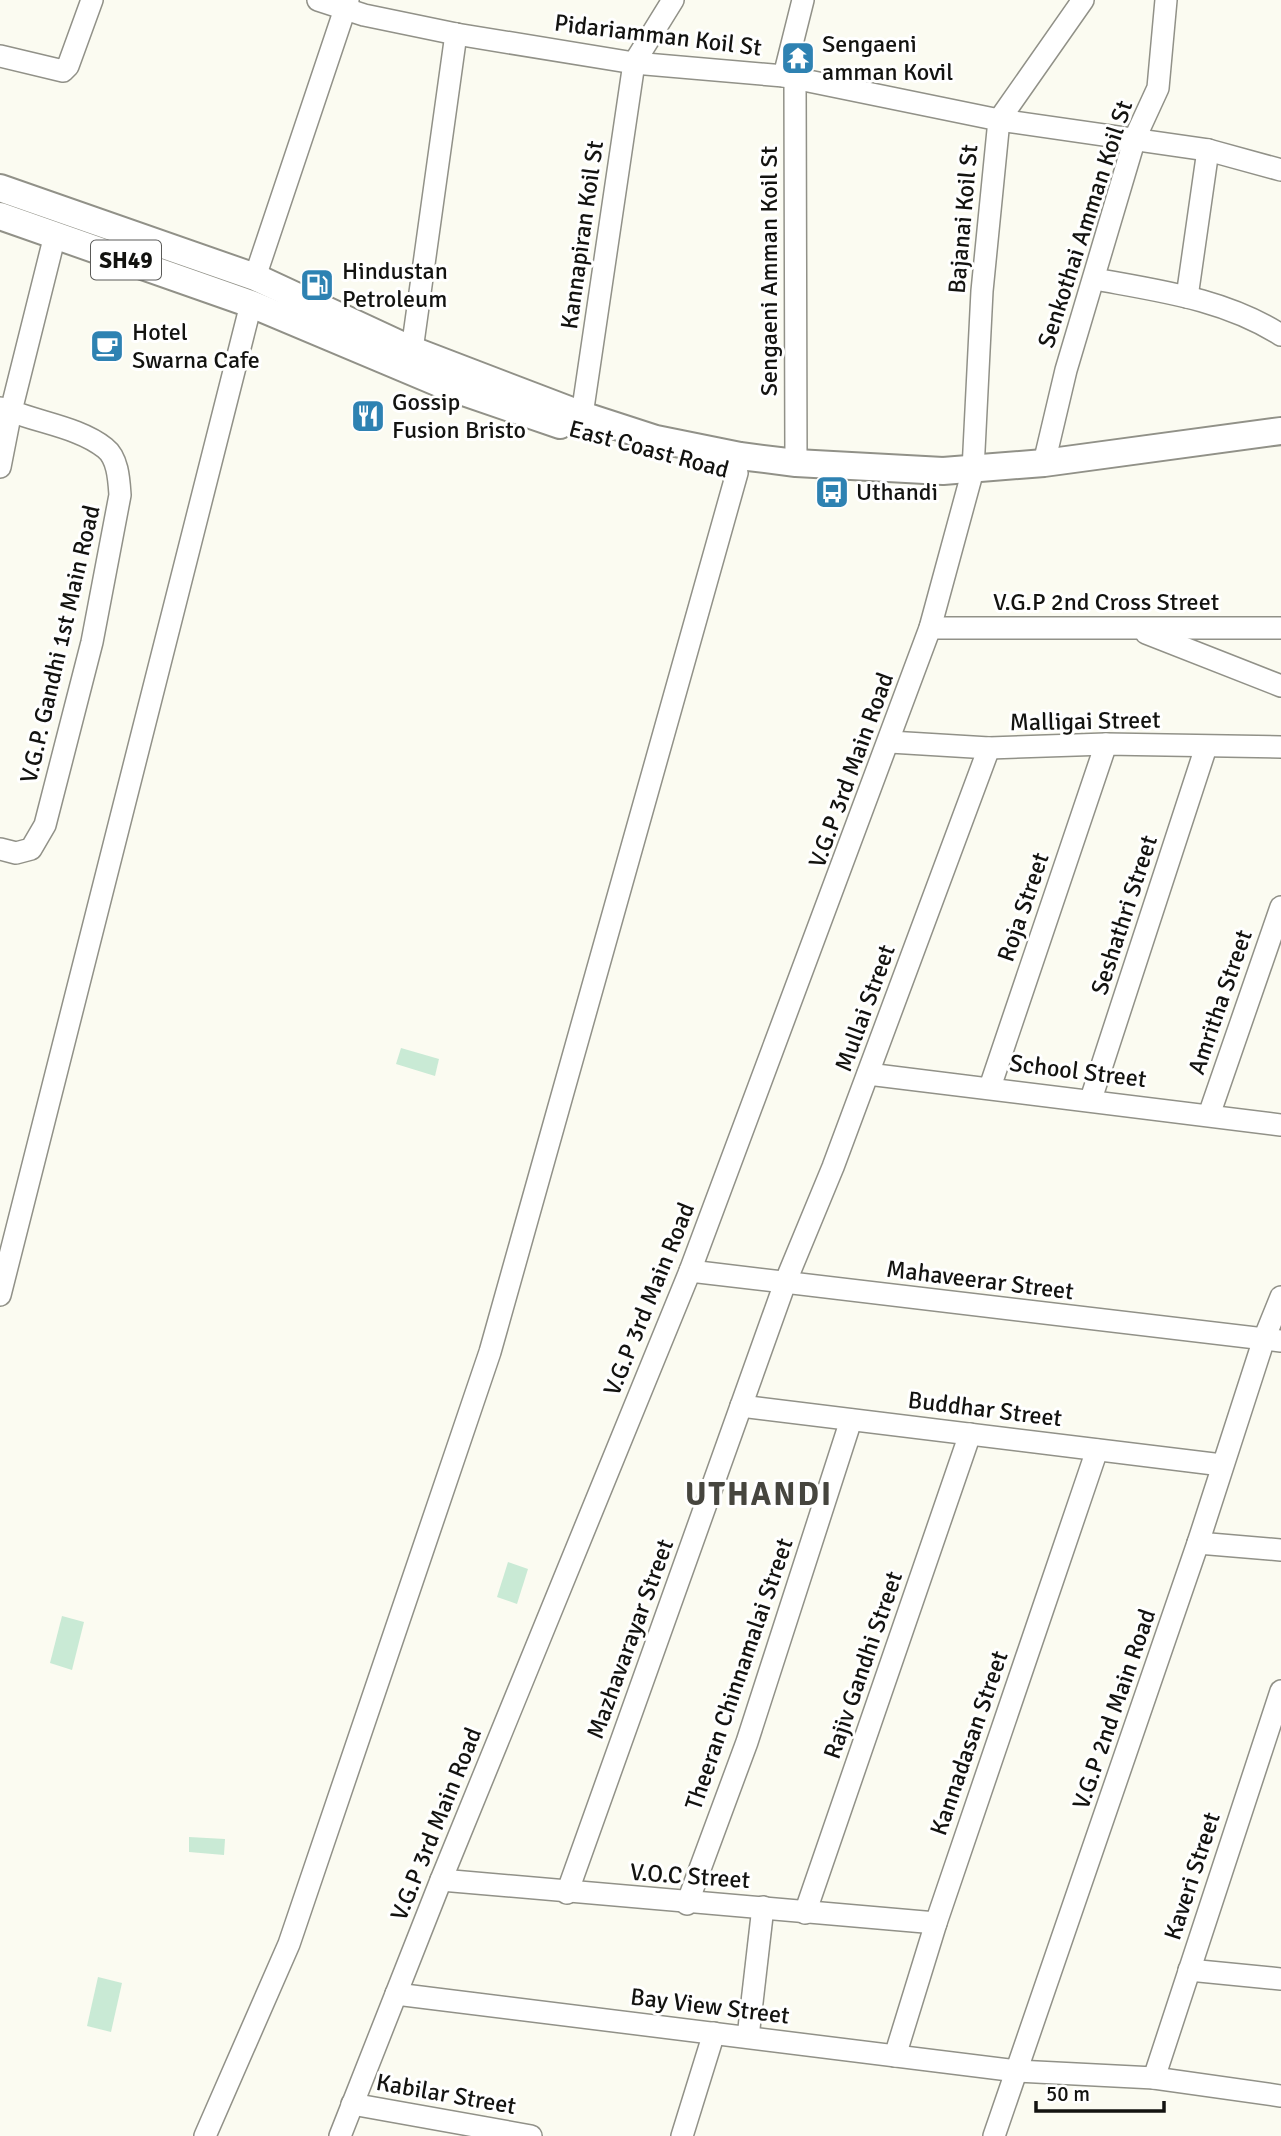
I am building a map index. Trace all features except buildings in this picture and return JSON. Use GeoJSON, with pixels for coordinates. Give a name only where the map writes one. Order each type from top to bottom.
{"type":"FeatureCollection","features":[{"type":"Feature","properties":{"kind":"main road"},"geometry":{"type":"LineString","coordinates":[[0,188],[255,277],[408,358]]}},
{"type":"Feature","properties":{"kind":"main road","name":"SH49"},"geometry":{"type":"LineString","coordinates":[[0,216],[251,304]]}},
{"type":"Feature","properties":{"kind":"main road"},"geometry":{"type":"LineString","coordinates":[[251,304],[408,358]]}},
{"type":"Feature","properties":{"kind":"main road","name":"East Coast Road"},"geometry":{"type":"LineString","coordinates":[[408,358],[656,439],[740,456],[796,463],[971,475],[1281,431]]}},
{"type":"Feature","properties":{"kind":"main road","name":"East Coast Road"},"geometry":{"type":"LineString","coordinates":[[408,358],[446,386],[650,454],[737,473],[1046,474],[1247,445],[1281,444]]}},
{"type":"Feature","properties":{"kind":"street"},"geometry":{"type":"LineString","coordinates":[[0,56],[63,71],[68,66],[92,0]]}},
{"type":"Feature","properties":{"kind":"street","name":"Pidariamman Koil St"},"geometry":{"type":"LineString","coordinates":[[318,0],[347,4],[364,15],[456,34],[634,63],[790,78],[999,120],[1208,150],[1281,170]]}},
{"type":"Feature","properties":{"kind":"street"},"geometry":{"type":"LineString","coordinates":[[634,63],[673,0]]}},
{"type":"Feature","properties":{"kind":"street","name":"Sengaeni Amman Koil St"},"geometry":{"type":"LineString","coordinates":[[796,463],[790,78],[803,0]]}},
{"type":"Feature","properties":{"kind":"street","name":"Bajanai Koil St"},"geometry":{"type":"LineString","coordinates":[[971,475],[982,290],[999,120],[1083,0]]}},
{"type":"Feature","properties":{"kind":"street","name":"Senkothai Amman Koil St"},"geometry":{"type":"LineString","coordinates":[[1044,463],[1066,370],[1135,138],[1157,88],[1166,0]]}},
{"type":"Feature","properties":{"kind":"street"},"geometry":{"type":"LineString","coordinates":[[255,277],[347,4]]}},
{"type":"Feature","properties":{"kind":"street"},"geometry":{"type":"LineString","coordinates":[[408,358],[456,34]]}},
{"type":"Feature","properties":{"kind":"street","name":"Kannapiran Koil St"},"geometry":{"type":"LineString","coordinates":[[582,415],[634,63]]}},
{"type":"Feature","properties":{"kind":"street"},"geometry":{"type":"LineString","coordinates":[[1187,297],[1208,150]]}},
{"type":"Feature","properties":{"kind":"street"},"geometry":{"type":"LineString","coordinates":[[0,467],[6,410],[55,235]]}},
{"type":"Feature","properties":{"kind":"street"},"geometry":{"type":"LineString","coordinates":[[1095,279],[1228,307],[1281,335]]}},
{"type":"Feature","properties":{"kind":"street"},"geometry":{"type":"LineString","coordinates":[[0,1295],[251,304]]}},
{"type":"Feature","properties":{"kind":"street","name":"V.G.P. Gandhi 1st Main Road"},"geometry":{"type":"LineString","coordinates":[[0,849],[16,853],[31,849],[45,825],[92,642],[120,495],[119,477],[107,449],[81,435],[6,410]]}},
{"type":"Feature","properties":{"kind":"street"},"geometry":{"type":"LineString","coordinates":[[205,2136],[289,1944],[490,1352],[737,473]]}},
{"type":"Feature","properties":{"kind":"street","name":"V.G.P 3rd Main Road"},"geometry":{"type":"LineString","coordinates":[[340,2136],[441,1880],[690,1271],[890,742],[930,628],[971,475]]}},
{"type":"Feature","properties":{"kind":"street","name":"V.G.P 2nd Cross Street"},"geometry":{"type":"LineString","coordinates":[[930,628],[1281,628]]}},
{"type":"Feature","properties":{"kind":"street"},"geometry":{"type":"LineString","coordinates":[[1132,628],[1281,686]]}},
{"type":"Feature","properties":{"kind":"street","name":"Malligai Street"},"geometry":{"type":"LineString","coordinates":[[890,742],[989,748],[1106,744],[1281,747]]}},
{"type":"Feature","properties":{"kind":"street","name":"Roja Street"},"geometry":{"type":"LineString","coordinates":[[990,1087],[1106,744]]}},
{"type":"Feature","properties":{"kind":"street","name":"Seshathri Street"},"geometry":{"type":"LineString","coordinates":[[1090,1099],[1206,747]]}},
{"type":"Feature","properties":{"kind":"street","name":"Mullai Street"},"geometry":{"type":"LineString","coordinates":[[785,1283],[868,1074],[989,748]]}},
{"type":"Feature","properties":{"kind":"street","name":"Amritha Street"},"geometry":{"type":"LineString","coordinates":[[1209,1115],[1281,907]]}},
{"type":"Feature","properties":{"kind":"street","name":"School Street"},"geometry":{"type":"LineString","coordinates":[[868,1074],[1090,1099],[1281,1125]]}},
{"type":"Feature","properties":{"kind":"street","name":"Mahaveerar Street"},"geometry":{"type":"LineString","coordinates":[[690,1271],[1272,1340]]}},
{"type":"Feature","properties":{"kind":"street","name":"Mazhavarayar Street"},"geometry":{"type":"LineString","coordinates":[[567,1893],[785,1283]]}},
{"type":"Feature","properties":{"kind":"street","name":"V.G.P 2nd Main Road"},"geometry":{"type":"LineString","coordinates":[[994,2136],[1198,1543],[1222,1465],[1272,1340],[1281,1297]]}},
{"type":"Feature","properties":{"kind":"street","name":"Buddhar Street"},"geometry":{"type":"LineString","coordinates":[[741,1406],[1222,1465]]}},
{"type":"Feature","properties":{"kind":"street","name":"Theeran Chinnamalai Street"},"geometry":{"type":"LineString","coordinates":[[687,1904],[747,1742],[851,1420]]}},
{"type":"Feature","properties":{"kind":"street","name":"Rajiv Gandhi Street"},"geometry":{"type":"LineString","coordinates":[[805,1913],[970,1434]]}},
{"type":"Feature","properties":{"kind":"street","name":"Kannadasan Street"},"geometry":{"type":"LineString","coordinates":[[895,2056],[936,1923],[1097,1450]]}},
{"type":"Feature","properties":{"kind":"street"},"geometry":{"type":"LineString","coordinates":[[1198,1543],[1281,1550]]}},
{"type":"Feature","properties":{"kind":"street","name":"Kaveri Street"},"geometry":{"type":"LineString","coordinates":[[1154,2078],[1281,1691]]}},
{"type":"Feature","properties":{"kind":"street","name":"V.O.C Street"},"geometry":{"type":"LineString","coordinates":[[441,1880],[687,1904],[764,1907],[805,1913],[936,1923]]}},
{"type":"Feature","properties":{"kind":"street"},"geometry":{"type":"LineString","coordinates":[[748,2037],[764,1907]]}},
{"type":"Feature","properties":{"kind":"street"},"geometry":{"type":"LineString","coordinates":[[1189,1969],[1281,1979]]}},
{"type":"Feature","properties":{"kind":"street","name":"Bay View Street"},"geometry":{"type":"LineString","coordinates":[[396,1994],[1017,2071],[1154,2078],[1281,2096]]}},
{"type":"Feature","properties":{"kind":"street"},"geometry":{"type":"LineString","coordinates":[[682,2136],[714,2033]]}},
{"type":"Feature","properties":{"kind":"street","name":"Kabilar Street"},"geometry":{"type":"LineString","coordinates":[[352,2104],[531,2136]]}},
{"type":"Feature","properties":{"kind":"shaded area"},"geometry":{"type":"Polygon","coordinates":[[[401,1048],[439,1059],[435,1076],[396,1064],[401,1048]]]}},
{"type":"Feature","properties":{"kind":"shaded area"},"geometry":{"type":"Polygon","coordinates":[[[508,1562],[528,1569],[517,1604],[497,1597],[508,1562]]]}},
{"type":"Feature","properties":{"kind":"shaded area"},"geometry":{"type":"Polygon","coordinates":[[[62,1616],[84,1622],[72,1670],[50,1663],[62,1616]]]}},
{"type":"Feature","properties":{"kind":"shaded area"},"geometry":{"type":"Polygon","coordinates":[[[189,1837],[225,1839],[224,1855],[189,1852],[189,1837]]]}},
{"type":"Feature","properties":{"kind":"shaded area"},"geometry":{"type":"Polygon","coordinates":[[[98,1977],[122,1983],[111,2032],[87,2026],[98,1977]]]}},
{"type":"Feature","properties":{"kind":"place","name":"Sengaeni amman Kovil"},"geometry":{"type":"Point","coordinates":[798,58]}},
{"type":"Feature","properties":{"kind":"place","name":"Hindustan Petroleum"},"geometry":{"type":"Point","coordinates":[317,285]}},
{"type":"Feature","properties":{"kind":"place","name":"Hotel Swarna Cafe"},"geometry":{"type":"Point","coordinates":[107,346]}},
{"type":"Feature","properties":{"kind":"place","name":"Gossip Fusion Bristo"},"geometry":{"type":"Point","coordinates":[368,416]}},
{"type":"Feature","properties":{"kind":"place","name":"Uthandi"},"geometry":{"type":"Point","coordinates":[832,492]}},
{"type":"Feature","properties":{"kind":"district","name":"UTHANDI"},"geometry":{"type":"Point","coordinates":[759,1494]}}]}
